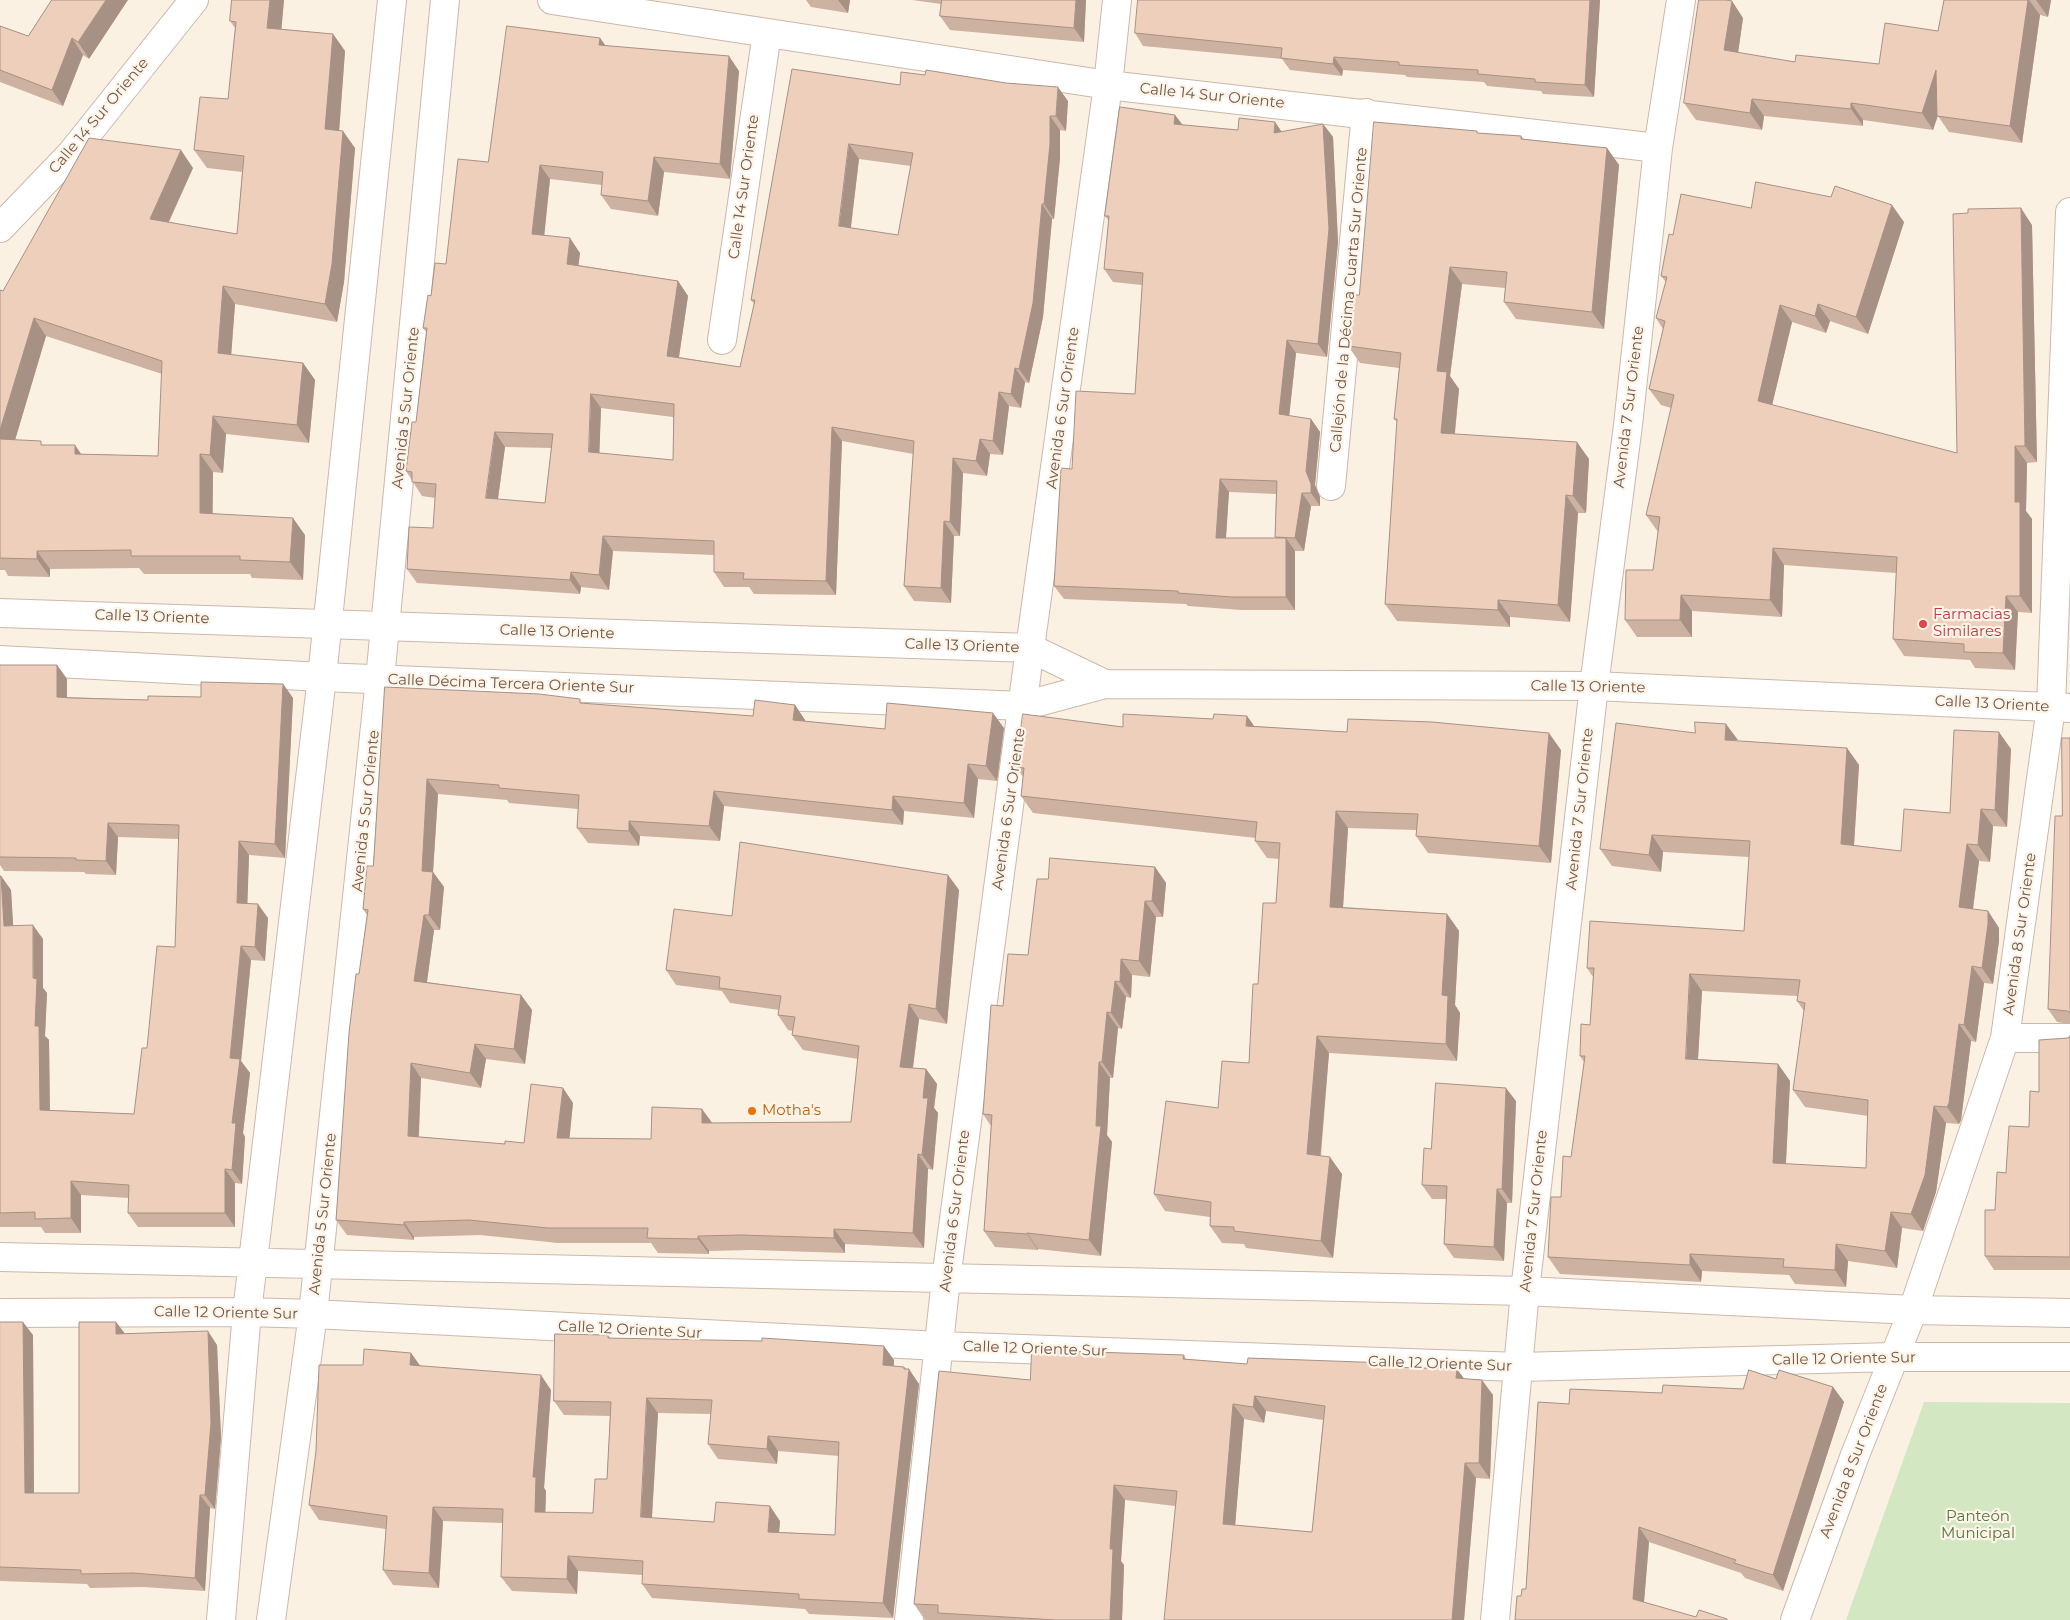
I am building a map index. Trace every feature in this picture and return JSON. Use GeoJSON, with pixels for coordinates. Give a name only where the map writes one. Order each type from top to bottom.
{"type":"FeatureCollection","features":[{"type":"Feature","properties":{"kind":"street","name":"Calle 14 Sur Oriente"},"geometry":{"type":"LineString","coordinates":[[0,228],[71,154],[194,0]]}},
{"type":"Feature","properties":{"kind":"street"},"geometry":{"type":"LineString","coordinates":[[221,1620],[252,1264],[322,677],[326,623],[392,0]]}},
{"type":"Feature","properties":{"kind":"street","name":"Avenida 5 Sur Oriente"},"geometry":{"type":"LineString","coordinates":[[271,1620],[318,1266],[380,679],[445,0]]}},
{"type":"Feature","properties":{"kind":"street","name":"Calle 14 Sur Oriente"},"geometry":{"type":"LineString","coordinates":[[552,0],[1108,85],[1366,113],[1658,148]]}},
{"type":"Feature","properties":{"kind":"street","name":"Avenida 6 Sur Oriente"},"geometry":{"type":"LineString","coordinates":[[909,1620],[946,1279],[1030,648],[1108,85],[1117,0]]}},
{"type":"Feature","properties":{"kind":"street","name":"Avenida 7 Sur Oriente"},"geometry":{"type":"LineString","coordinates":[[1495,1620],[1525,1291],[1594,686],[1628,425],[1658,148],[1680,0]]}},
{"type":"Feature","properties":{"kind":"street","name":"Calle 14 Sur Oriente"},"geometry":{"type":"LineString","coordinates":[[722,340],[767,33]]}},
{"type":"Feature","properties":{"kind":"street","name":"Callejón de la Décima Cuarta Sur Oriente"},"geometry":{"type":"LineString","coordinates":[[1331,486],[1366,113]]}},
{"type":"Feature","properties":{"kind":"street","name":"Avenida 8 Sur Oriente"},"geometry":{"type":"LineString","coordinates":[[1795,1620],[1912,1310],[2005,1038],[2060,707],[2070,212]]}},
{"type":"Feature","properties":{"kind":"street","name":"Calle 13 Oriente"},"geometry":{"type":"LineString","coordinates":[[0,613],[1030,648],[1105,684]]}},
{"type":"Feature","properties":{"kind":"street","name":"Calle Décima Tercera Oriente Sur"},"geometry":{"type":"LineString","coordinates":[[0,660],[322,677],[1023,706]]}},
{"type":"Feature","properties":{"kind":"street","name":"Calle 13 Oriente"},"geometry":{"type":"LineString","coordinates":[[1023,706],[1105,684],[1594,686],[2060,707]]}},
{"type":"Feature","properties":{"kind":"street"},"geometry":{"type":"LineString","coordinates":[[2005,1038],[2070,1038]]}},
{"type":"Feature","properties":{"kind":"street"},"geometry":{"type":"LineString","coordinates":[[0,1257],[318,1266],[1525,1291],[1912,1310],[2070,1312]]}},
{"type":"Feature","properties":{"kind":"street","name":"Calle 12 Oriente Sur"},"geometry":{"type":"LineString","coordinates":[[0,1313],[247,1312],[312,1314],[940,1346],[1519,1367],[1893,1357],[2070,1357]]}},
{"type":"Feature","properties":{"kind":"green space","name":"Panteón Municipal"},"geometry":{"type":"Polygon","coordinates":[[[1924,1402],[2070,1403],[2070,1620],[1846,1620],[1924,1402]]]}},
{"type":"Feature","properties":{"kind":"building"},"geometry":{"type":"Polygon","coordinates":[[[52,0],[106,0],[78,42],[72,38],[52,90],[0,70],[0,26],[28,36],[52,0]]]}},
{"type":"Feature","properties":{"kind":"building"},"geometry":{"type":"Polygon","coordinates":[[[232,0],[270,0],[267,28],[333,34],[325,129],[343,131],[332,264],[325,304],[223,286],[218,353],[303,363],[297,425],[213,416],[210,455],[200,454],[200,513],[293,518],[290,562],[240,560],[240,556],[131,556],[131,550],[37,551],[37,559],[0,558],[0,439],[41,441],[41,445],[75,445],[75,454],[158,456],[162,361],[34,318],[0,430],[0,290],[3,291],[89,138],[181,150],[150,219],[237,234],[244,156],[194,150],[200,97],[228,99],[236,22],[230,21],[232,0]]]}},
{"type":"Feature","properties":{"kind":"building"},"geometry":{"type":"Polygon","coordinates":[[[942,0],[1076,0],[1074,28],[940,16],[942,0]]]}},
{"type":"Feature","properties":{"kind":"building"},"geometry":{"type":"Polygon","coordinates":[[[1138,0],[1590,0],[1585,85],[1535,82],[1535,79],[1478,74],[1478,70],[1399,65],[1399,62],[1334,57],[1333,64],[1281,58],[1282,48],[1135,33],[1138,0]]]}},
{"type":"Feature","properties":{"kind":"building"},"geometry":{"type":"Polygon","coordinates":[[[1699,0],[1732,1],[1724,50],[1795,62],[1796,55],[1879,64],[1885,23],[1938,31],[1944,0],[2028,0],[2010,126],[1937,116],[1936,70],[1922,113],[1851,103],[1851,109],[1752,99],[1750,113],[1684,103],[1699,0]]]}},
{"type":"Feature","properties":{"kind":"building"},"geometry":{"type":"Polygon","coordinates":[[[507,26],[600,38],[599,45],[729,56],[720,164],[654,157],[648,201],[601,195],[603,172],[540,165],[532,234],[570,238],[567,264],[678,281],[667,356],[740,367],[755,300],[751,300],[792,69],[900,85],[901,72],[925,75],[926,70],[1006,83],[1058,87],[1056,116],[1050,116],[1050,144],[1044,204],[1042,204],[1033,303],[1019,369],[1015,368],[1011,394],[999,392],[993,441],[980,439],[976,461],[953,458],[950,522],[944,521],[941,588],[904,586],[914,441],[832,427],[826,581],[743,579],[744,573],[714,572],[714,541],[603,536],[599,575],[571,572],[570,580],[407,569],[409,527],[433,528],[436,484],[412,482],[412,472],[406,471],[412,422],[416,422],[427,328],[423,328],[428,295],[431,296],[435,263],[446,264],[458,159],[488,162],[507,26]],[[849,144],[839,226],[898,235],[913,153],[849,144]],[[591,394],[589,452],[673,460],[674,404],[591,394]],[[495,432],[486,498],[545,503],[553,434],[495,432]]]}},
{"type":"Feature","properties":{"kind":"building"},"geometry":{"type":"Polygon","coordinates":[[[1120,107],[1175,115],[1174,124],[1238,130],[1239,118],[1275,122],[1274,133],[1323,124],[1329,229],[1318,344],[1287,340],[1279,414],[1311,419],[1306,471],[1311,484],[1311,493],[1302,493],[1295,538],[1275,537],[1277,481],[1220,479],[1216,538],[1286,538],[1286,597],[1232,597],[1178,593],[1178,591],[1054,586],[1061,468],[1072,469],[1076,391],[1135,394],[1143,273],[1104,269],[1109,216],[1105,216],[1120,107]]]}},
{"type":"Feature","properties":{"kind":"building"},"geometry":{"type":"Polygon","coordinates":[[[1374,122],[1477,131],[1477,133],[1521,136],[1521,139],[1607,148],[1592,312],[1504,302],[1507,272],[1450,267],[1437,371],[1447,372],[1441,433],[1577,442],[1573,496],[1566,495],[1558,605],[1498,600],[1498,610],[1385,604],[1397,419],[1394,419],[1401,353],[1348,346],[1351,295],[1359,295],[1374,122]]]}},
{"type":"Feature","properties":{"kind":"building"},"geometry":{"type":"Polygon","coordinates":[[[1756,182],[1831,197],[1835,186],[1892,205],[1856,317],[1818,304],[1815,316],[1780,305],[1758,401],[1957,453],[1953,214],[1968,213],[1968,209],[2021,208],[2025,446],[2015,446],[2015,502],[2020,502],[2020,596],[2006,596],[2003,653],[1964,652],[1964,644],[1893,639],[1897,557],[1773,548],[1770,600],[1681,595],[1680,620],[1625,620],[1626,570],[1653,570],[1660,517],[1646,515],[1674,395],[1649,389],[1665,321],[1656,318],[1667,277],[1661,276],[1669,234],[1673,235],[1681,194],[1751,208],[1756,182]]]}},
{"type":"Feature","properties":{"kind":"building"},"geometry":{"type":"Polygon","coordinates":[[[0,665],[57,665],[57,697],[148,700],[148,696],[201,697],[201,682],[283,684],[275,844],[239,841],[237,903],[258,904],[255,947],[241,946],[230,1058],[240,1059],[232,1123],[236,1123],[232,1170],[225,1169],[225,1213],[128,1213],[129,1185],[71,1181],[71,1218],[35,1219],[35,1212],[0,1213],[0,876],[4,926],[33,925],[33,978],[37,979],[35,1026],[39,1026],[40,1110],[134,1114],[142,1048],[147,1048],[157,946],[175,947],[179,825],[108,823],[106,861],[76,860],[76,858],[0,857],[0,665]]]}},
{"type":"Feature","properties":{"kind":"building"},"geometry":{"type":"Polygon","coordinates":[[[385,687],[539,694],[580,699],[580,703],[753,716],[755,700],[795,705],[793,720],[885,729],[887,703],[993,713],[986,766],[968,764],[964,803],[893,796],[892,810],[714,791],[709,826],[629,821],[629,831],[577,828],[579,795],[499,788],[499,785],[427,779],[422,871],[433,872],[429,915],[424,915],[414,981],[521,995],[514,1049],[475,1044],[470,1073],[411,1063],[408,1136],[505,1144],[505,1141],[524,1143],[531,1084],[563,1088],[557,1138],[651,1139],[652,1107],[702,1109],[702,1123],[851,1122],[859,1046],[792,1035],[795,1017],[778,1015],[781,996],[719,988],[720,977],[666,970],[674,909],[732,916],[740,842],[948,875],[936,1009],[909,1004],[900,1067],[926,1069],[923,1098],[928,1098],[922,1155],[918,1154],[913,1233],[834,1229],[834,1238],[741,1235],[698,1236],[698,1239],[647,1238],[648,1228],[548,1228],[469,1220],[404,1222],[404,1225],[336,1220],[349,1033],[356,974],[359,974],[368,910],[363,909],[367,866],[373,866],[385,687]]]}},
{"type":"Feature","properties":{"kind":"building"},"geometry":{"type":"Polygon","coordinates":[[[1023,714],[1123,727],[1123,714],[1213,719],[1214,714],[1247,716],[1246,726],[1347,732],[1348,719],[1432,722],[1549,733],[1539,846],[1416,836],[1418,814],[1336,811],[1330,907],[1447,914],[1442,995],[1448,996],[1446,1044],[1317,1036],[1307,1154],[1330,1157],[1321,1241],[1234,1231],[1234,1227],[1210,1226],[1211,1202],[1154,1194],[1166,1101],[1218,1108],[1222,1061],[1249,1063],[1253,984],[1258,984],[1263,903],[1276,903],[1280,843],[1255,841],[1257,822],[1021,796],[1024,768],[1016,767],[1023,714]]]}},
{"type":"Feature","properties":{"kind":"building"},"geometry":{"type":"Polygon","coordinates":[[[1695,722],[1726,724],[1725,740],[1847,748],[1841,844],[1901,851],[1904,809],[1950,813],[1954,730],[1999,732],[1995,810],[1981,809],[1978,845],[1967,844],[1959,907],[1988,911],[1988,924],[1982,968],[1972,966],[1964,1025],[1959,1024],[1949,1103],[1947,1107],[1934,1106],[1925,1175],[1911,1214],[1891,1212],[1885,1251],[1836,1244],[1835,1270],[1783,1267],[1784,1259],[1690,1254],[1690,1265],[1548,1257],[1551,1197],[1561,1197],[1563,1156],[1571,1157],[1585,1056],[1580,1056],[1581,1024],[1590,1025],[1594,968],[1587,968],[1590,921],[1744,931],[1750,841],[1652,835],[1649,855],[1600,849],[1616,723],[1695,733],[1695,722]],[[1690,974],[1686,1059],[1778,1064],[1773,1163],[1866,1168],[1868,1100],[1793,1090],[1805,1003],[1797,1001],[1800,980],[1690,974]]]}},
{"type":"Feature","properties":{"kind":"building"},"geometry":{"type":"Polygon","coordinates":[[[2062,738],[2070,738],[2070,1013],[2068,1011],[2048,1009],[2055,816],[2062,816],[2062,738]]]}},
{"type":"Feature","properties":{"kind":"building"},"geometry":{"type":"Polygon","coordinates":[[[1050,858],[1155,867],[1152,901],[1145,901],[1139,961],[1121,959],[1120,982],[1115,981],[1111,1013],[1107,1012],[1102,1062],[1099,1062],[1096,1126],[1101,1126],[1089,1240],[1027,1233],[984,1231],[992,1115],[983,1114],[991,1005],[1003,1006],[1008,954],[1028,955],[1037,879],[1048,879],[1050,858]]]}},
{"type":"Feature","properties":{"kind":"building"},"geometry":{"type":"Polygon","coordinates":[[[2070,1036],[2070,1257],[1985,1256],[1985,1210],[1995,1210],[1997,1172],[2006,1173],[2009,1126],[2029,1127],[2030,1091],[2039,1092],[2039,1040],[2068,1038],[2070,1036]]]}},
{"type":"Feature","properties":{"kind":"building"},"geometry":{"type":"Polygon","coordinates":[[[1436,1083],[1506,1088],[1502,1189],[1497,1189],[1494,1247],[1444,1244],[1447,1186],[1422,1185],[1424,1148],[1431,1149],[1436,1083]]]}},
{"type":"Feature","properties":{"kind":"building"},"geometry":{"type":"Polygon","coordinates":[[[0,1322],[23,1322],[25,1493],[79,1493],[79,1322],[116,1322],[116,1334],[208,1331],[211,1423],[205,1495],[200,1495],[195,1578],[133,1573],[81,1574],[81,1570],[0,1567],[0,1322]]]}},
{"type":"Feature","properties":{"kind":"building"},"geometry":{"type":"Polygon","coordinates":[[[555,1334],[608,1335],[608,1338],[762,1341],[762,1338],[884,1346],[883,1365],[909,1369],[883,1603],[799,1599],[799,1594],[642,1584],[643,1561],[568,1556],[567,1579],[501,1577],[503,1509],[433,1507],[429,1573],[383,1570],[387,1516],[309,1505],[316,1451],[319,1365],[363,1365],[364,1349],[411,1353],[410,1365],[541,1375],[533,1477],[536,1477],[535,1512],[593,1513],[595,1479],[607,1479],[611,1402],[554,1401],[555,1334]],[[647,1398],[641,1517],[714,1522],[716,1502],[770,1506],[768,1532],[835,1535],[839,1442],[768,1436],[767,1449],[708,1444],[712,1400],[647,1398]]]}},
{"type":"Feature","properties":{"kind":"building"},"geometry":{"type":"Polygon","coordinates":[[[1032,1350],[1184,1355],[1183,1359],[1247,1364],[1248,1358],[1388,1363],[1388,1367],[1457,1369],[1456,1378],[1482,1380],[1479,1463],[1465,1463],[1452,1620],[1164,1620],[1177,1491],[1114,1485],[1110,1549],[1113,1549],[1110,1620],[1056,1620],[938,1613],[938,1605],[914,1604],[939,1371],[1030,1380],[1032,1350]],[[1255,1396],[1253,1407],[1233,1404],[1223,1524],[1312,1532],[1325,1406],[1255,1396]]]}},
{"type":"Feature","properties":{"kind":"building"},"geometry":{"type":"Polygon","coordinates":[[[1749,1370],[1776,1379],[1779,1370],[1833,1387],[1773,1575],[1734,1563],[1736,1560],[1639,1527],[1633,1599],[1696,1617],[1699,1610],[1727,1620],[1515,1620],[1517,1596],[1521,1596],[1522,1589],[1526,1589],[1538,1402],[1569,1404],[1570,1389],[1662,1393],[1663,1385],[1743,1389],[1749,1370]]]}},
{"type":"Feature","properties":{"kind":"place","name":"Farmacias Similares"},"geometry":{"type":"Point","coordinates":[1923,624]}},
{"type":"Feature","properties":{"kind":"place","name":"Motha's"},"geometry":{"type":"Point","coordinates":[752,1111]}}]}
